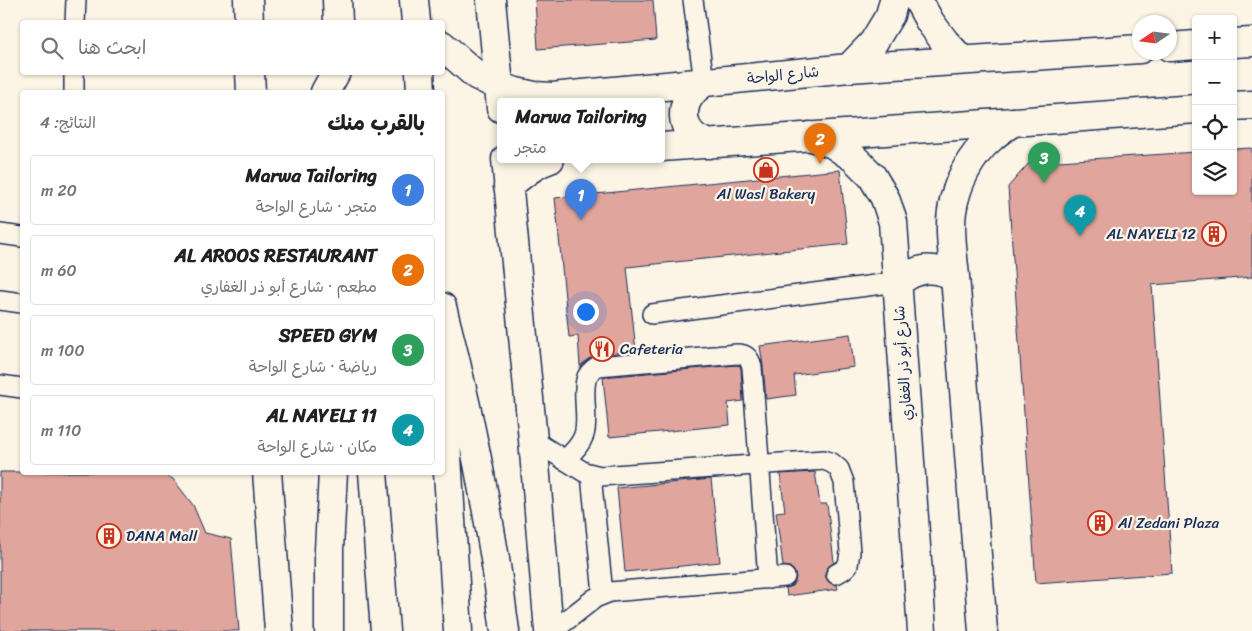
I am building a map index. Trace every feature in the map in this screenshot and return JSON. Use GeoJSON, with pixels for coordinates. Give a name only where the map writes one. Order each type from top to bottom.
{"type":"FeatureCollection","features":[{"type":"Feature","properties":{"kind":"street"},"geometry":{"type":"LineString","coordinates":[[248,0],[249,20]]}},
{"type":"Feature","properties":{"kind":"street"},"geometry":{"type":"LineString","coordinates":[[337,0],[338,20]]}},
{"type":"Feature","properties":{"kind":"street"},"geometry":{"type":"LineString","coordinates":[[492,0],[500,97]]}},
{"type":"Feature","properties":{"kind":"street"},"geometry":{"type":"LineString","coordinates":[[849,68],[873,43],[890,14],[894,0]]}},
{"type":"Feature","properties":{"kind":"street"},"geometry":{"type":"LineString","coordinates":[[918,0],[930,22],[962,60]]}},
{"type":"Feature","properties":{"kind":"street"},"geometry":{"type":"LineString","coordinates":[[1237,43],[1252,42]]}},
{"type":"Feature","properties":{"kind":"street"},"geometry":{"type":"LineString","coordinates":[[1177,46],[1192,45]]}},
{"type":"Feature","properties":{"kind":"street","name":"شارع الواحة"},"geometry":{"type":"LineString","coordinates":[[445,47],[500,97],[516,92],[552,97],[849,68],[1132,49]]}},
{"type":"Feature","properties":{"kind":"street"},"geometry":{"type":"LineString","coordinates":[[250,75],[251,90]]}},
{"type":"Feature","properties":{"kind":"street"},"geometry":{"type":"LineString","coordinates":[[326,90],[334,75]]}},
{"type":"Feature","properties":{"kind":"street"},"geometry":{"type":"LineString","coordinates":[[342,75],[343,90]]}},
{"type":"Feature","properties":{"kind":"street"},"geometry":{"type":"LineString","coordinates":[[420,75],[421,90]]}},
{"type":"Feature","properties":{"kind":"street"},"geometry":{"type":"LineString","coordinates":[[704,82],[693,91],[685,102],[683,116],[687,128],[697,139],[709,144]]}},
{"type":"Feature","properties":{"kind":"street"},"geometry":{"type":"LineString","coordinates":[[1237,106],[1252,105]]}},
{"type":"Feature","properties":{"kind":"street"},"geometry":{"type":"LineString","coordinates":[[665,147],[1192,109]]}},
{"type":"Feature","properties":{"kind":"street"},"geometry":{"type":"LineString","coordinates":[[983,631],[952,240],[952,212],[959,185],[972,160],[990,138],[1013,122]]}},
{"type":"Feature","properties":{"kind":"street","name":"شارع أبو ذر الغفاري"},"geometry":{"type":"LineString","coordinates":[[809,136],[833,144],[854,158],[872,176],[885,198],[893,222],[922,631]]}},
{"type":"Feature","properties":{"kind":"street"},"geometry":{"type":"LineString","coordinates":[[506,163],[551,631]]}},
{"type":"Feature","properties":{"kind":"street"},"geometry":{"type":"LineString","coordinates":[[508,186],[540,163]]}},
{"type":"Feature","properties":{"kind":"street"},"geometry":{"type":"LineString","coordinates":[[898,282],[910,273],[925,269],[941,270],[955,276]]}},
{"type":"Feature","properties":{"kind":"street"},"geometry":{"type":"LineString","coordinates":[[445,318],[478,460],[505,631]]}},
{"type":"Feature","properties":{"kind":"street"},"geometry":{"type":"LineString","coordinates":[[445,425],[458,631]]}},
{"type":"Feature","properties":{"kind":"street"},"geometry":{"type":"LineString","coordinates":[[267,475],[278,631]]}},
{"type":"Feature","properties":{"kind":"street"},"geometry":{"type":"LineString","coordinates":[[329,631],[329,550],[333,475]]}},
{"type":"Feature","properties":{"kind":"street"},"geometry":{"type":"LineString","coordinates":[[373,475],[385,631]]}},
{"type":"Feature","properties":{"kind":"lane"},"geometry":{"type":"LineString","coordinates":[[75,20],[76,0]]}},
{"type":"Feature","properties":{"kind":"lane"},"geometry":{"type":"LineString","coordinates":[[693,0],[704,82]]}},
{"type":"Feature","properties":{"kind":"lane"},"geometry":{"type":"LineString","coordinates":[[74,75],[74,90]]}},
{"type":"Feature","properties":{"kind":"lane"},"geometry":{"type":"LineString","coordinates":[[0,234],[20,236]]}},
{"type":"Feature","properties":{"kind":"lane"},"geometry":{"type":"LineString","coordinates":[[652,314],[898,282]]}},
{"type":"Feature","properties":{"kind":"lane"},"geometry":{"type":"LineString","coordinates":[[0,300],[20,303]]}},
{"type":"Feature","properties":{"kind":"lane"},"geometry":{"type":"LineString","coordinates":[[551,631],[603,594],[617,591],[776,578],[760,465],[752,367],[751,361],[742,354],[598,366],[591,371],[586,379],[586,423],[584,434],[576,448],[564,460]]}},
{"type":"Feature","properties":{"kind":"lane"},"geometry":{"type":"LineString","coordinates":[[0,385],[20,388]]}},
{"type":"Feature","properties":{"kind":"lane"},"geometry":{"type":"LineString","coordinates":[[533,440],[584,472],[600,476],[824,460],[832,463],[839,469],[844,482],[850,552],[848,565],[836,574]]}},
{"type":"Feature","properties":{"kind":"lane"},"geometry":{"type":"LineString","coordinates":[[591,475],[603,594]]}},
{"type":"Feature","properties":{"kind":"building"},"geometry":{"type":"Polygon","coordinates":[[[535,0],[653,0],[656,40],[538,49],[535,0]]]}},
{"type":"Feature","properties":{"kind":"building"},"geometry":{"type":"Polygon","coordinates":[[[1252,148],[1252,277],[1152,285],[1172,573],[1036,583],[1008,187],[1029,163],[1192,152],[1192,195],[1237,195],[1237,149],[1252,148]]]}},
{"type":"Feature","properties":{"kind":"building"},"geometry":{"type":"Polygon","coordinates":[[[840,170],[848,244],[627,267],[636,351],[597,355],[588,359],[580,366],[578,336],[569,337],[555,198],[840,170]]]}},
{"type":"Feature","properties":{"kind":"building"},"geometry":{"type":"Polygon","coordinates":[[[850,334],[854,367],[794,375],[796,395],[766,399],[760,346],[850,334]]]}},
{"type":"Feature","properties":{"kind":"building"},"geometry":{"type":"Polygon","coordinates":[[[737,365],[741,369],[743,401],[728,403],[730,425],[609,437],[603,377],[737,365]]]}},
{"type":"Feature","properties":{"kind":"building","name":"DANA Mall"},"geometry":{"type":"Polygon","coordinates":[[[0,472],[20,472],[20,475],[166,475],[173,479],[193,505],[205,533],[231,539],[239,631],[0,631],[0,472]]]}},
{"type":"Feature","properties":{"kind":"building"},"geometry":{"type":"Polygon","coordinates":[[[815,472],[820,504],[827,504],[834,562],[827,568],[825,574],[827,580],[837,585],[838,589],[787,596],[786,588],[792,586],[796,577],[790,567],[783,566],[776,512],[785,511],[780,474],[815,472]]]}},
{"type":"Feature","properties":{"kind":"building"},"geometry":{"type":"Polygon","coordinates":[[[711,479],[720,562],[625,572],[617,488],[711,479]]]}},
{"type":"Feature","properties":{"kind":"place","name":"AL AROOS RESTAURANT"},"geometry":{"type":"Point","coordinates":[820,164]}},
{"type":"Feature","properties":{"kind":"place","name":"Al Wasl Bakery"},"geometry":{"type":"Point","coordinates":[766,170]}},
{"type":"Feature","properties":{"kind":"place","name":"SPEED GYM"},"geometry":{"type":"Point","coordinates":[1044,183]}},
{"type":"Feature","properties":{"kind":"place","name":"Marwa Tailoring"},"geometry":{"type":"Point","coordinates":[581,220]}},
{"type":"Feature","properties":{"kind":"place","name":"AL NAYELI 12"},"geometry":{"type":"Point","coordinates":[1214,234]}},
{"type":"Feature","properties":{"kind":"place","name":"AL NAYELI 11"},"geometry":{"type":"Point","coordinates":[1080,236]}},
{"type":"Feature","properties":{"kind":"place","name":"Cafeteria"},"geometry":{"type":"Point","coordinates":[602,349]}},
{"type":"Feature","properties":{"kind":"place","name":"Al Zedani Plaza"},"geometry":{"type":"Point","coordinates":[1100,523]}},
{"type":"Feature","properties":{"kind":"place","name":"DANA Mall"},"geometry":{"type":"Point","coordinates":[109,536]}}]}
